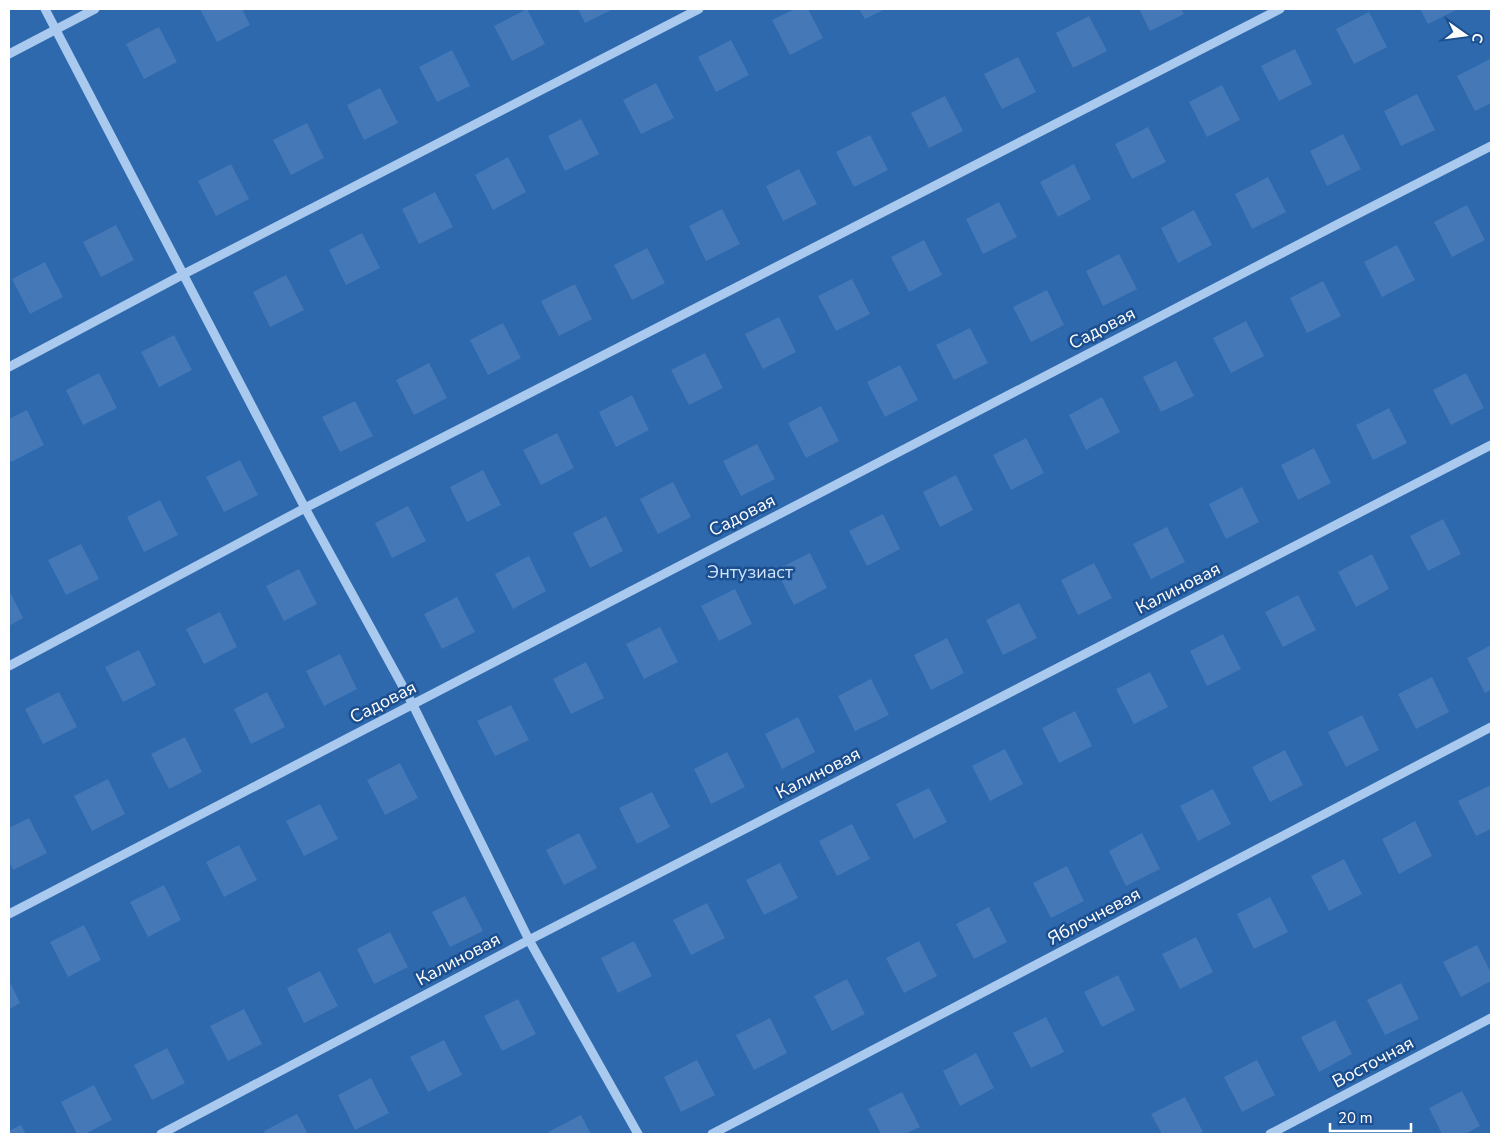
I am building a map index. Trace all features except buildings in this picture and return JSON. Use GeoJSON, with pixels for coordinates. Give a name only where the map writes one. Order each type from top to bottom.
{"type":"FeatureCollection","features":[{"type":"Feature","properties":{"kind":"street"},"geometry":{"type":"LineString","coordinates":[[45,9],[305,508],[413,705],[529,940],[638,1134]]}},
{"type":"Feature","properties":{"kind":"street"},"geometry":{"type":"LineString","coordinates":[[9,54],[95,9]]}},
{"type":"Feature","properties":{"kind":"street"},"geometry":{"type":"LineString","coordinates":[[9,367],[184,274],[699,9]]}},
{"type":"Feature","properties":{"kind":"street"},"geometry":{"type":"LineString","coordinates":[[9,666],[305,508],[1280,9]]}},
{"type":"Feature","properties":{"kind":"street","name":"Садовая"},"geometry":{"type":"LineString","coordinates":[[9,914],[1331,227],[1491,146]]}},
{"type":"Feature","properties":{"kind":"street","name":"Калиновая"},"geometry":{"type":"LineString","coordinates":[[161,1134],[529,940],[1491,445]]}},
{"type":"Feature","properties":{"kind":"street","name":"Яблочневая"},"geometry":{"type":"LineString","coordinates":[[712,1134],[1491,727]]}},
{"type":"Feature","properties":{"kind":"street","name":"Восточная"},"geometry":{"type":"LineString","coordinates":[[1270,1134],[1491,1018]]}},
{"type":"Feature","properties":{"kind":"green space","name":"Энтузиаст"},"geometry":{"type":"Polygon","coordinates":[[[9,9],[1491,9],[1491,1134],[9,1134],[9,9]]]}}]}
